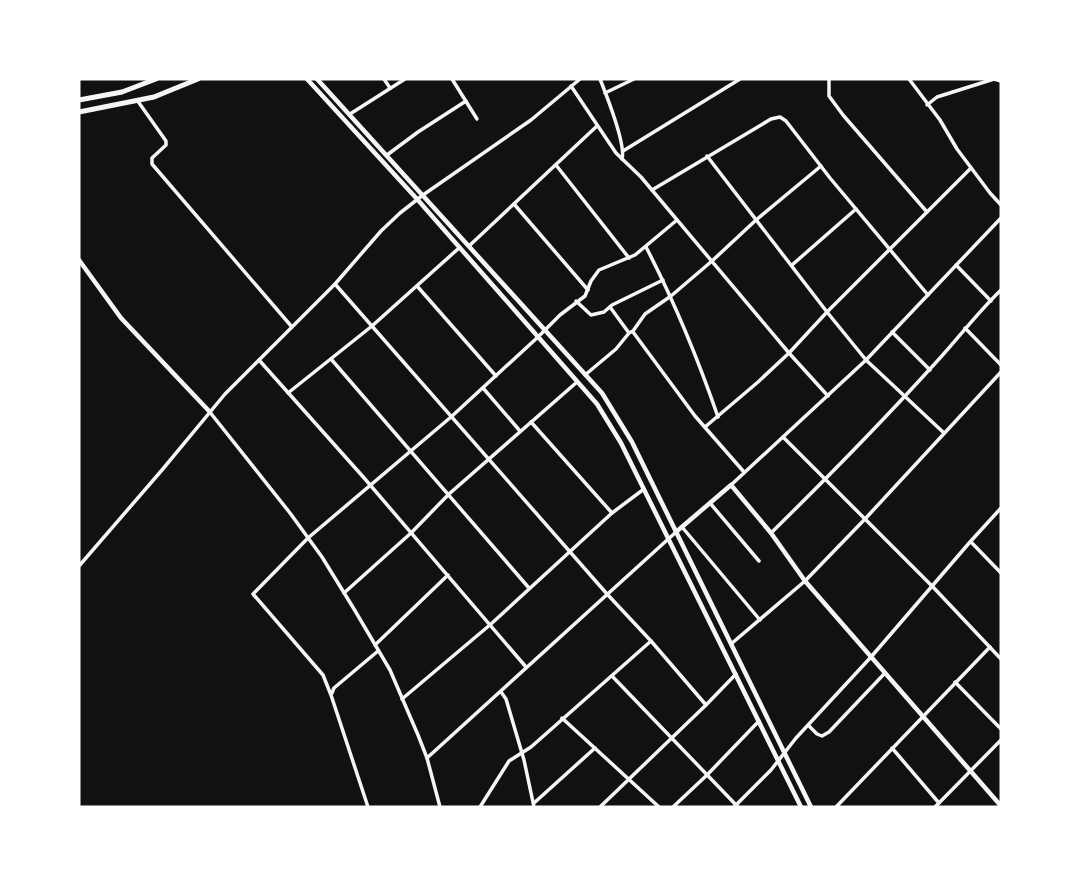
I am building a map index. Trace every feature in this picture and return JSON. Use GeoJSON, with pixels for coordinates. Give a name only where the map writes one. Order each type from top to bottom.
{"type":"FeatureCollection","features":[{"type":"Feature","properties":{"kind":"highway"},"geometry":{"type":"LineString","coordinates":[[79,100],[122,92],[156,79]]}},
{"type":"Feature","properties":{"kind":"highway"},"geometry":{"type":"LineString","coordinates":[[79,112],[154,97],[198,79]]}},
{"type":"Feature","properties":{"kind":"main road"},"geometry":{"type":"LineString","coordinates":[[307,79],[417,199],[597,404],[621,443],[801,807]]}},
{"type":"Feature","properties":{"kind":"main road"},"geometry":{"type":"LineString","coordinates":[[317,79],[602,393],[632,442],[811,807]]}},
{"type":"Feature","properties":{"kind":"main road"},"geometry":{"type":"LineString","coordinates":[[79,260],[121,318],[209,411]]}},
{"type":"Feature","properties":{"kind":"main road"},"geometry":{"type":"LineString","coordinates":[[676,532],[731,485],[805,580],[1001,806]]}},
{"type":"Feature","properties":{"kind":"street"},"geometry":{"type":"LineString","coordinates":[[384,79],[390,88]]}},
{"type":"Feature","properties":{"kind":"street"},"geometry":{"type":"LineString","coordinates":[[350,114],[405,79]]}},
{"type":"Feature","properties":{"kind":"street"},"geometry":{"type":"LineString","coordinates":[[452,79],[477,119]]}},
{"type":"Feature","properties":{"kind":"street"},"geometry":{"type":"LineString","coordinates":[[79,566],[209,411],[335,284],[381,230],[417,199],[531,120],[580,79]]}},
{"type":"Feature","properties":{"kind":"street"},"geometry":{"type":"LineString","coordinates":[[600,79],[622,151],[622,159]]}},
{"type":"Feature","properties":{"kind":"street"},"geometry":{"type":"LineString","coordinates":[[605,93],[635,79]]}},
{"type":"Feature","properties":{"kind":"street"},"geometry":{"type":"LineString","coordinates":[[622,151],[740,79]]}},
{"type":"Feature","properties":{"kind":"street"},"geometry":{"type":"LineString","coordinates":[[829,79],[829,96],[843,116],[927,212]]}},
{"type":"Feature","properties":{"kind":"street"},"geometry":{"type":"LineString","coordinates":[[909,79],[940,120],[957,149],[1001,205]]}},
{"type":"Feature","properties":{"kind":"street"},"geometry":{"type":"LineString","coordinates":[[927,105],[937,97],[994,79],[1001,80]]}},
{"type":"Feature","properties":{"kind":"street"},"geometry":{"type":"LineString","coordinates":[[571,86],[622,159],[652,190],[828,396]]}},
{"type":"Feature","properties":{"kind":"street"},"geometry":{"type":"LineString","coordinates":[[137,100],[166,141],[166,145],[152,158],[152,164],[292,327]]}},
{"type":"Feature","properties":{"kind":"street"},"geometry":{"type":"LineString","coordinates":[[387,155],[466,101]]}},
{"type":"Feature","properties":{"kind":"street"},"geometry":{"type":"LineString","coordinates":[[652,190],[771,119],[780,117],[928,295]]}},
{"type":"Feature","properties":{"kind":"street"},"geometry":{"type":"LineString","coordinates":[[469,246],[597,126]]}},
{"type":"Feature","properties":{"kind":"street"},"geometry":{"type":"LineString","coordinates":[[707,156],[866,360],[944,433]]}},
{"type":"Feature","properties":{"kind":"street"},"geometry":{"type":"LineString","coordinates":[[556,165],[629,258]]}},
{"type":"Feature","properties":{"kind":"street"},"geometry":{"type":"LineString","coordinates":[[585,375],[616,349],[645,313],[671,296],[821,166]]}},
{"type":"Feature","properties":{"kind":"street"},"geometry":{"type":"LineString","coordinates":[[705,428],[789,353],[971,168]]}},
{"type":"Feature","properties":{"kind":"street"},"geometry":{"type":"LineString","coordinates":[[514,204],[588,290]]}},
{"type":"Feature","properties":{"kind":"street"},"geometry":{"type":"LineString","coordinates":[[792,266],[856,209]]}},
{"type":"Feature","properties":{"kind":"street"},"geometry":{"type":"LineString","coordinates":[[731,485],[866,360],[1001,218]]}},
{"type":"Feature","properties":{"kind":"street"},"geometry":{"type":"LineString","coordinates":[[368,807],[323,675],[253,594],[308,538],[451,417],[576,301],[585,296],[599,270],[629,258],[677,220]]}},
{"type":"Feature","properties":{"kind":"street"},"geometry":{"type":"LineString","coordinates":[[646,247],[671,296],[718,417]]}},
{"type":"Feature","properties":{"kind":"street"},"geometry":{"type":"LineString","coordinates":[[289,393],[372,327],[459,248]]}},
{"type":"Feature","properties":{"kind":"street"},"geometry":{"type":"LineString","coordinates":[[956,265],[991,301]]}},
{"type":"Feature","properties":{"kind":"street"},"geometry":{"type":"LineString","coordinates":[[576,301],[591,315],[604,312],[663,280]]}},
{"type":"Feature","properties":{"kind":"street"},"geometry":{"type":"LineString","coordinates":[[335,284],[706,705]]}},
{"type":"Feature","properties":{"kind":"street"},"geometry":{"type":"LineString","coordinates":[[417,286],[496,376]]}},
{"type":"Feature","properties":{"kind":"street"},"geometry":{"type":"LineString","coordinates":[[771,533],[825,481],[1001,290]]}},
{"type":"Feature","properties":{"kind":"street"},"geometry":{"type":"LineString","coordinates":[[610,307],[705,428],[744,472]]}},
{"type":"Feature","properties":{"kind":"street"},"geometry":{"type":"LineString","coordinates":[[965,328],[1001,365]]}},
{"type":"Feature","properties":{"kind":"street"},"geometry":{"type":"LineString","coordinates":[[892,332],[930,370]]}},
{"type":"Feature","properties":{"kind":"street"},"geometry":{"type":"LineString","coordinates":[[331,359],[529,588]]}},
{"type":"Feature","properties":{"kind":"street"},"geometry":{"type":"LineString","coordinates":[[259,360],[526,667]]}},
{"type":"Feature","properties":{"kind":"street"},"geometry":{"type":"LineString","coordinates":[[731,644],[805,580],[1001,372]]}},
{"type":"Feature","properties":{"kind":"street"},"geometry":{"type":"LineString","coordinates":[[344,593],[411,533],[449,494],[578,383]]}},
{"type":"Feature","properties":{"kind":"street"},"geometry":{"type":"LineString","coordinates":[[483,388],[520,431]]}},
{"type":"Feature","properties":{"kind":"street"},"geometry":{"type":"LineString","coordinates":[[209,411],[308,538],[379,651],[390,670],[427,758],[440,807]]}},
{"type":"Feature","properties":{"kind":"street"},"geometry":{"type":"LineString","coordinates":[[531,422],[612,513]]}},
{"type":"Feature","properties":{"kind":"street"},"geometry":{"type":"LineString","coordinates":[[783,438],[933,587],[1001,659]]}},
{"type":"Feature","properties":{"kind":"street"},"geometry":{"type":"LineString","coordinates":[[402,699],[491,624],[612,513],[644,489]]}},
{"type":"Feature","properties":{"kind":"street"},"geometry":{"type":"LineString","coordinates":[[710,503],[759,561]]}},
{"type":"Feature","properties":{"kind":"street"},"geometry":{"type":"LineString","coordinates":[[612,676],[736,807],[1001,508]]}},
{"type":"Feature","properties":{"kind":"street"},"geometry":{"type":"LineString","coordinates":[[682,527],[760,620]]}},
{"type":"Feature","properties":{"kind":"street"},"geometry":{"type":"LineString","coordinates":[[427,758],[676,532]]}},
{"type":"Feature","properties":{"kind":"street"},"geometry":{"type":"LineString","coordinates":[[970,542],[1001,573]]}},
{"type":"Feature","properties":{"kind":"street"},"geometry":{"type":"LineString","coordinates":[[375,645],[448,575]]}},
{"type":"Feature","properties":{"kind":"street"},"geometry":{"type":"LineString","coordinates":[[480,807],[509,761],[531,747],[651,641]]}},
{"type":"Feature","properties":{"kind":"street"},"geometry":{"type":"LineString","coordinates":[[836,807],[990,647]]}},
{"type":"Feature","properties":{"kind":"street"},"geometry":{"type":"LineString","coordinates":[[331,695],[334,688],[379,651]]}},
{"type":"Feature","properties":{"kind":"street"},"geometry":{"type":"LineString","coordinates":[[808,725],[822,736],[829,732],[885,673]]}},
{"type":"Feature","properties":{"kind":"street"},"geometry":{"type":"LineString","coordinates":[[600,807],[736,674]]}},
{"type":"Feature","properties":{"kind":"street"},"geometry":{"type":"LineString","coordinates":[[955,682],[1001,729]]}},
{"type":"Feature","properties":{"kind":"street"},"geometry":{"type":"LineString","coordinates":[[501,691],[506,699],[522,754],[534,806]]}},
{"type":"Feature","properties":{"kind":"street"},"geometry":{"type":"LineString","coordinates":[[562,718],[659,807]]}},
{"type":"Feature","properties":{"kind":"street"},"geometry":{"type":"LineString","coordinates":[[673,807],[708,775],[759,721]]}},
{"type":"Feature","properties":{"kind":"street"},"geometry":{"type":"LineString","coordinates":[[935,807],[1001,740]]}},
{"type":"Feature","properties":{"kind":"street"},"geometry":{"type":"LineString","coordinates":[[534,806],[595,748]]}},
{"type":"Feature","properties":{"kind":"street"},"geometry":{"type":"LineString","coordinates":[[892,748],[940,803]]}}]}
